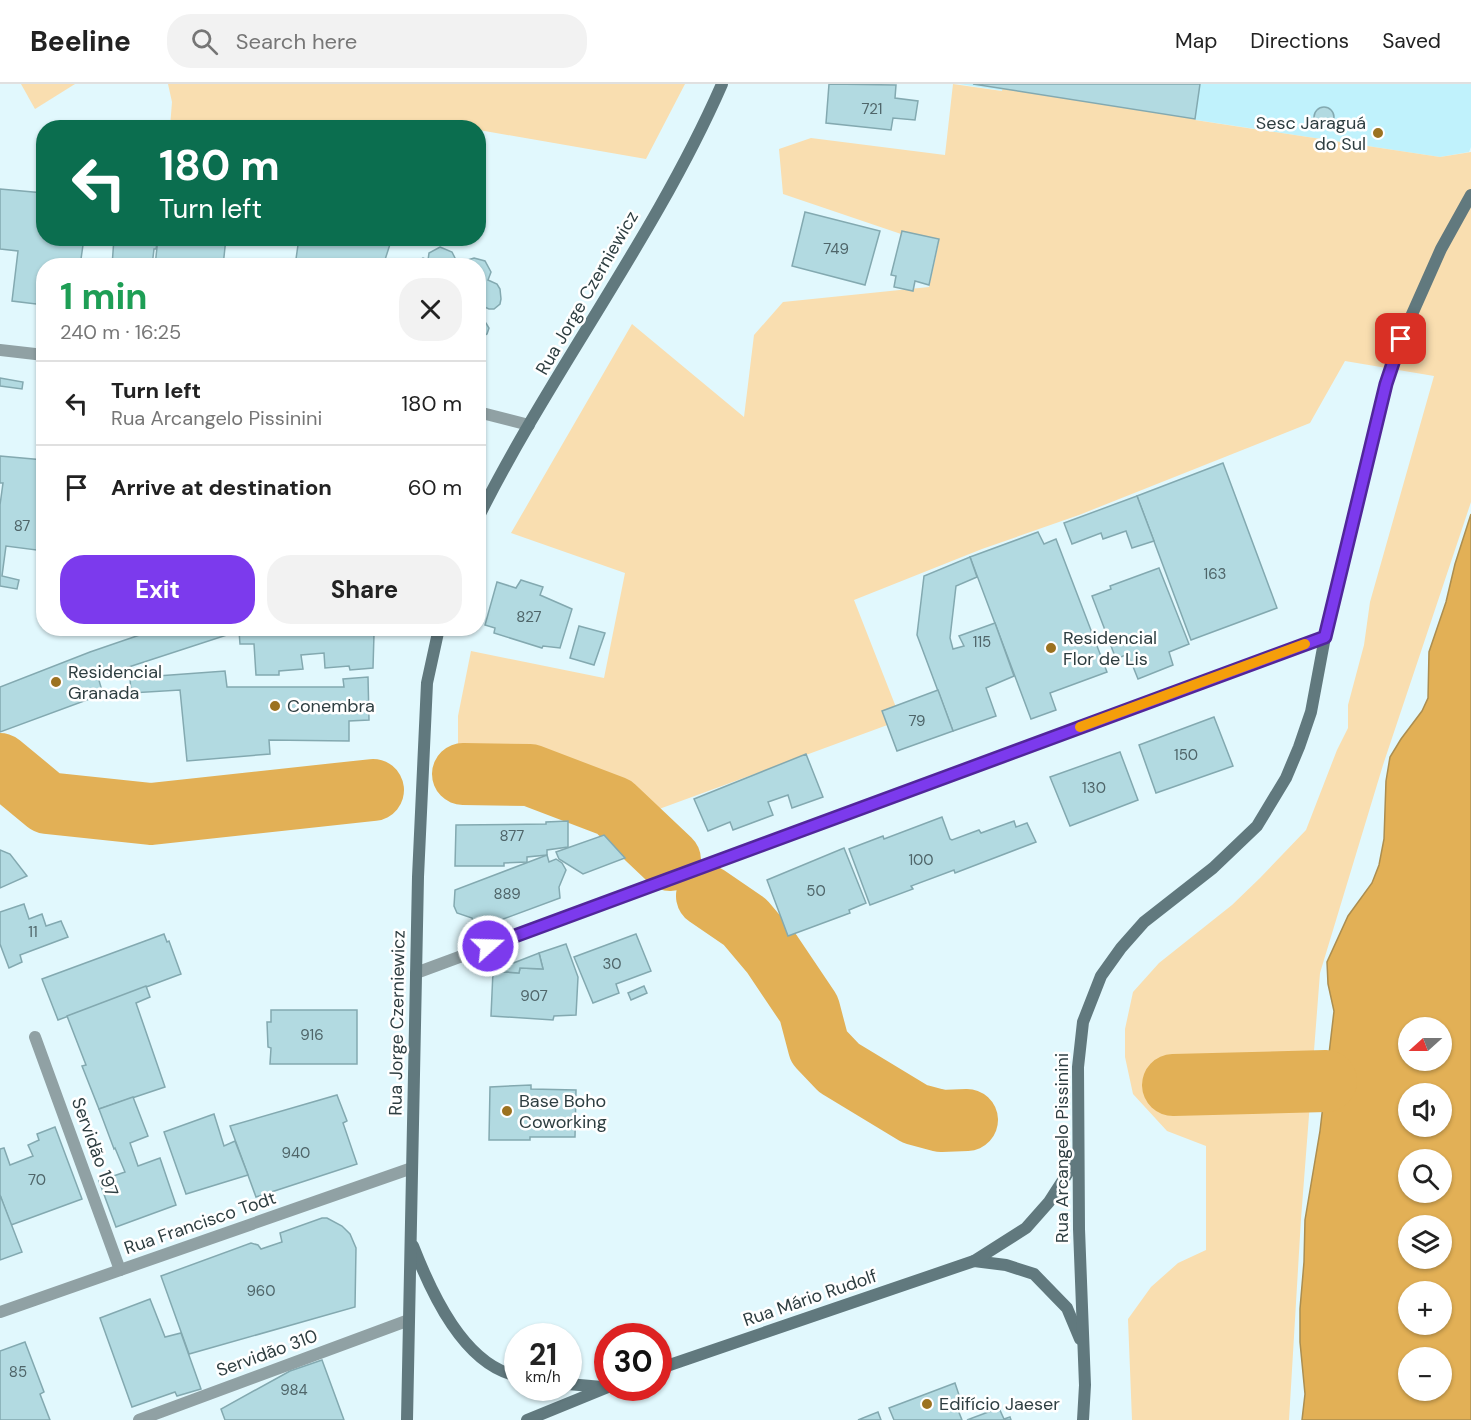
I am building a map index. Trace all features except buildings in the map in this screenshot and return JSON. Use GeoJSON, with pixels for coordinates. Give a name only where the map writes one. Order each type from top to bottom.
{"type":"FeatureCollection","features":[{"type":"Feature","properties":{"kind":"main road","name":"Rua Jorge Czerniewicz"},"geometry":{"type":"LineString","coordinates":[[486,503],[529,425],[682,166],[706,122],[722,84]]}},
{"type":"Feature","properties":{"kind":"main road","name":"Rua Arcangelo Pissinini"},"geometry":{"type":"LineString","coordinates":[[1083,1420],[1085,1385],[1079,1229],[1078,1067],[1083,1022],[1101,976],[1144,922],[1213,868],[1257,826],[1286,778],[1311,712],[1325,637],[1386,384],[1401,339],[1441,249],[1471,195]]}},
{"type":"Feature","properties":{"kind":"main road","name":"Rua Jorge Czerniewicz"},"geometry":{"type":"LineString","coordinates":[[407,1420],[418,877],[427,683],[437,636]]}},
{"type":"Feature","properties":{"kind":"main road","name":"Rua Mário Rudolf"},"geometry":{"type":"LineString","coordinates":[[672,1364],[974,1261],[1026,1228],[1049,1202],[1078,1157]]}},
{"type":"Feature","properties":{"kind":"main road"},"geometry":{"type":"LineString","coordinates":[[410,1240],[432,1291],[461,1336],[481,1359],[504,1371]]}},
{"type":"Feature","properties":{"kind":"main road","name":"Rua Mário Rudolf"},"geometry":{"type":"LineString","coordinates":[[974,1261],[1006,1265],[1034,1274],[1067,1308],[1084,1348]]}},
{"type":"Feature","properties":{"kind":"main road"},"geometry":{"type":"LineString","coordinates":[[527,1420],[594,1392]]}},
{"type":"Feature","properties":{"kind":"street"},"geometry":{"type":"LineString","coordinates":[[0,350],[36,354]]}},
{"type":"Feature","properties":{"kind":"street"},"geometry":{"type":"LineString","coordinates":[[486,414],[529,425]]}},
{"type":"Feature","properties":{"kind":"street"},"geometry":{"type":"LineString","coordinates":[[416,973],[1325,637]]}},
{"type":"Feature","properties":{"kind":"street","name":"Servidão 197"},"geometry":{"type":"LineString","coordinates":[[35,1037],[120,1270]]}},
{"type":"Feature","properties":{"kind":"street","name":"Rua Francisco Todt"},"geometry":{"type":"LineString","coordinates":[[0,1312],[412,1168]]}},
{"type":"Feature","properties":{"kind":"street","name":"Servidão 310"},"geometry":{"type":"LineString","coordinates":[[139,1420],[409,1320]]}},
{"type":"Feature","properties":{"kind":"shaded area"},"geometry":{"type":"Polygon","coordinates":[[[21,84],[75,84],[35,109],[21,84]]]}},
{"type":"Feature","properties":{"kind":"shaded area"},"geometry":{"type":"Polygon","coordinates":[[[168,84],[685,84],[646,159],[486,131],[486,120],[171,120],[172,102],[168,84]]]}},
{"type":"Feature","properties":{"kind":"shaded area"},"geometry":{"type":"Polygon","coordinates":[[[953,84],[1002,91],[1003,84],[1199,84],[1195,120],[1440,157],[1471,152],[1471,502],[1383,765],[1320,973],[1301,1219],[1289,1420],[1132,1420],[1128,1319],[1151,1287],[1178,1263],[1206,1250],[1206,1146],[1167,1131],[1133,1094],[1125,1057],[1125,1029],[1133,992],[1159,963],[1232,905],[1306,830],[1348,728],[1348,705],[1364,645],[1370,602],[1434,376],[1345,361],[1310,423],[1079,515],[982,549],[854,600],[901,720],[651,812],[665,852],[630,864],[605,832],[547,796],[458,797],[458,716],[471,651],[604,678],[625,573],[511,533],[632,324],[744,417],[754,335],[783,302],[929,287],[939,242],[904,235],[783,194],[779,149],[811,138],[945,155],[953,84]]]}},
{"type":"Feature","properties":{"kind":"shaded area","name":"Sesc Jaraguá do Sul"},"geometry":{"type":"Polygon","coordinates":[[[959,84],[1471,84],[1471,147],[1469,152],[1440,157],[959,84]]]}},
{"type":"Feature","properties":{"kind":"shaded area"},"geometry":{"type":"Polygon","coordinates":[[[1471,514],[1471,1420],[1302,1420],[1305,1394],[1300,1342],[1300,1309],[1305,1220],[1320,1131],[1334,1011],[1328,984],[1327,962],[1348,916],[1372,883],[1379,865],[1384,839],[1386,781],[1390,757],[1422,711],[1428,698],[1429,652],[1471,514]]]}},
{"type":"Feature","properties":{"kind":"waterway"},"geometry":{"type":"LineString","coordinates":[[0,764],[47,803],[151,814],[373,790]]}},
{"type":"Feature","properties":{"kind":"waterway"},"geometry":{"type":"LineString","coordinates":[[463,774],[530,775],[614,807],[670,860]]}},
{"type":"Feature","properties":{"kind":"waterway"},"geometry":{"type":"LineString","coordinates":[[707,896],[745,922],[772,954],[809,1009],[819,1047],[839,1068],[915,1114],[941,1121],[967,1120]]}},
{"type":"Feature","properties":{"kind":"waterway"},"geometry":{"type":"LineString","coordinates":[[1173,1085],[1326,1081]]}},
{"type":"Feature","properties":{"kind":"slow traffic"},"geometry":{"type":"LineString","coordinates":[[1080,727],[1305,644]]}},
{"type":"Feature","properties":{"kind":"place","name":"Sesc Jaraguá do Sul"},"geometry":{"type":"Point","coordinates":[1378,133]}},
{"type":"Feature","properties":{"kind":"place","name":"Residencial Flor de Lis"},"geometry":{"type":"Point","coordinates":[1051,648]}},
{"type":"Feature","properties":{"kind":"place","name":"Residencial Granada"},"geometry":{"type":"Point","coordinates":[56,682]}},
{"type":"Feature","properties":{"kind":"place","name":"Conembra"},"geometry":{"type":"Point","coordinates":[275,706]}},
{"type":"Feature","properties":{"kind":"place","name":"Base Boho Coworking"},"geometry":{"type":"Point","coordinates":[507,1111]}},
{"type":"Feature","properties":{"kind":"place","name":"Edifício Jaeser"},"geometry":{"type":"Point","coordinates":[927,1404]}},
{"type":"Feature","properties":{"kind":"route"},"geometry":{"type":"LineString","coordinates":[[488,946],[1325,637],[1386,384],[1401,339]]}}]}
